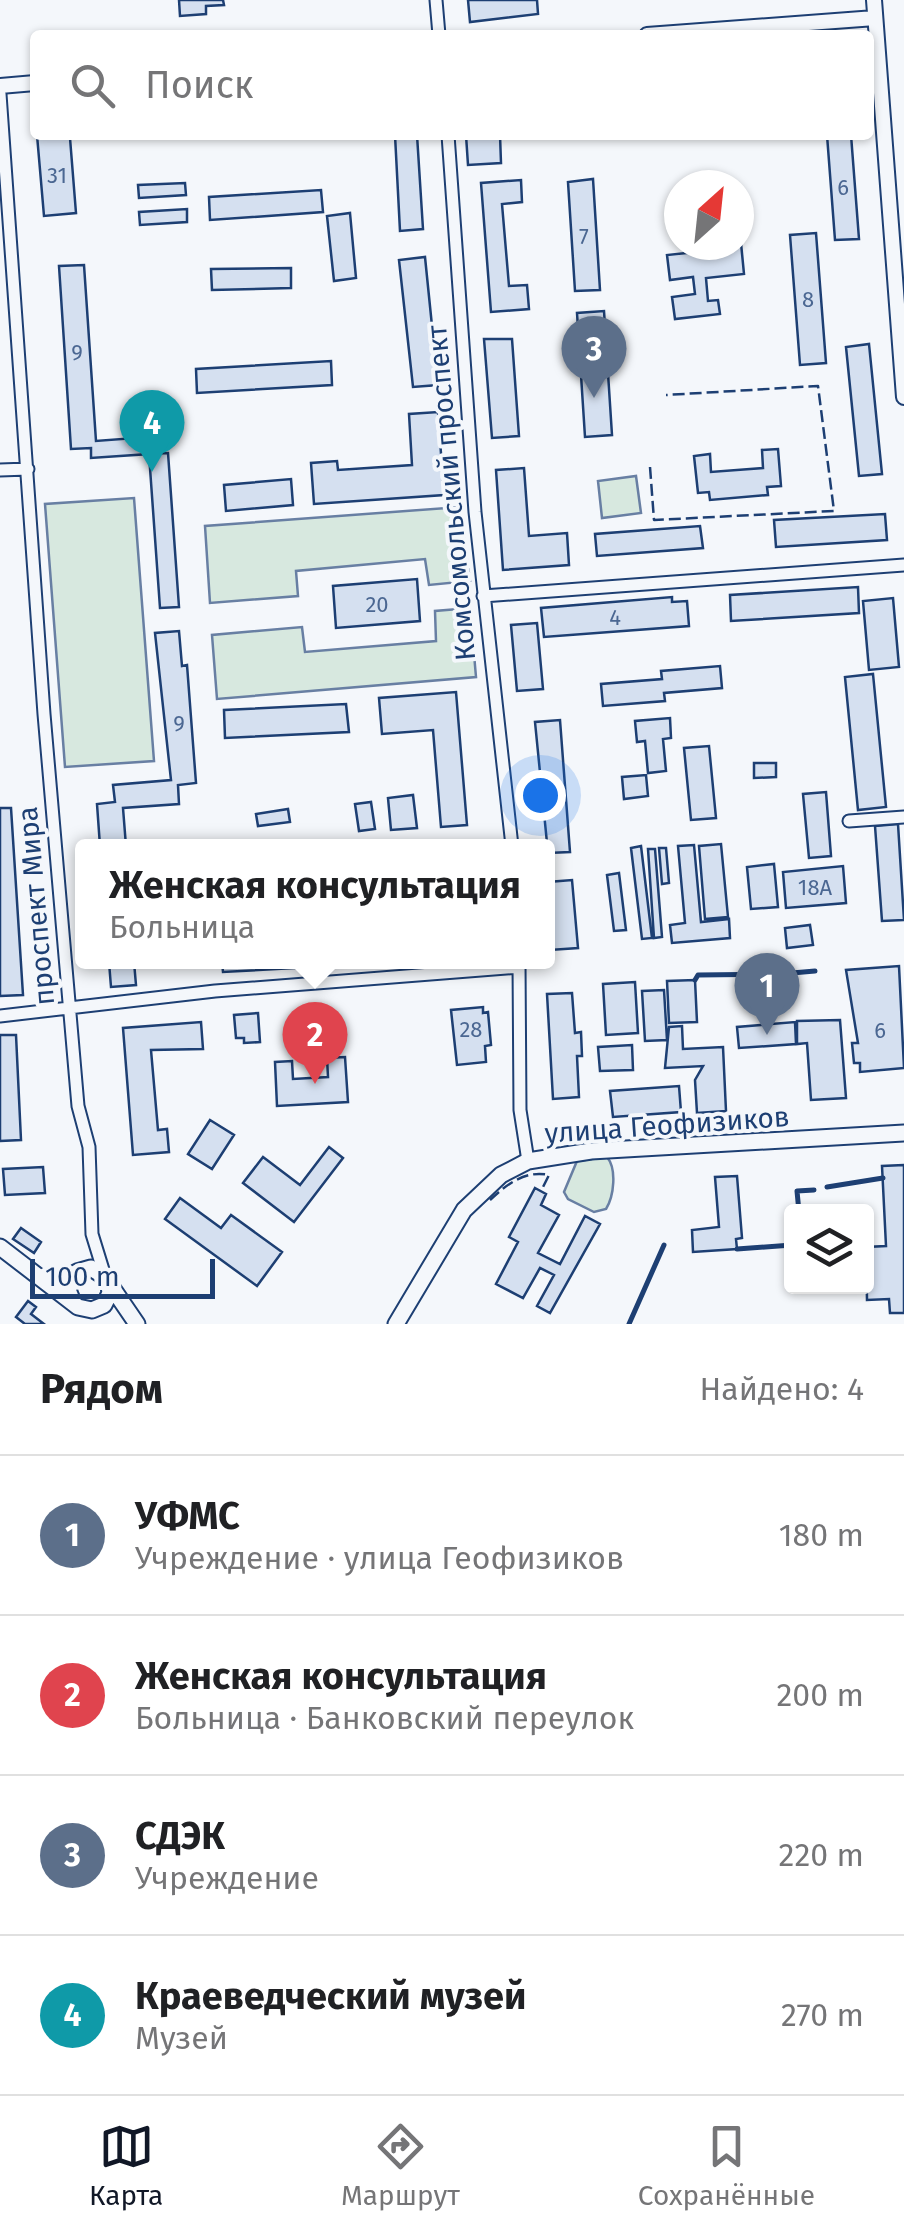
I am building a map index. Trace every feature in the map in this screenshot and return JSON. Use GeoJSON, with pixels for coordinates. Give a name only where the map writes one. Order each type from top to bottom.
{"type":"FeatureCollection","features":[{"type":"Feature","properties":{"kind":"main road","name":"улица Геофизиков"},"geometry":{"type":"LineString","coordinates":[[396,1324],[464,1210],[501,1175],[528,1161],[591,1151],[904,1132]]}},
{"type":"Feature","properties":{"kind":"main road"},"geometry":{"type":"LineString","coordinates":[[0,1247],[99,1324]]}},
{"type":"Feature","properties":{"kind":"main road"},"geometry":{"type":"LineString","coordinates":[[42,1277],[63,1278],[91,1268],[107,1280],[137,1324]]}},
{"type":"Feature","properties":{"kind":"main road"},"geometry":{"type":"LineString","coordinates":[[76,1305],[69,1283],[77,1272]]}},
{"type":"Feature","properties":{"kind":"main road"},"geometry":{"type":"LineString","coordinates":[[76,1305],[92,1310],[104,1305],[107,1280]]}},
{"type":"Feature","properties":{"kind":"street"},"geometry":{"type":"LineString","coordinates":[[436,0],[439,30]]}},
{"type":"Feature","properties":{"kind":"street"},"geometry":{"type":"LineString","coordinates":[[874,0],[904,397]]}},
{"type":"Feature","properties":{"kind":"street"},"geometry":{"type":"LineString","coordinates":[[714,30],[875,18]]}},
{"type":"Feature","properties":{"kind":"street"},"geometry":{"type":"LineString","coordinates":[[0,86],[30,83]]}},
{"type":"Feature","properties":{"kind":"street","name":"проспект Мира"},"geometry":{"type":"LineString","coordinates":[[0,94],[78,1106],[89,1147],[92,1234],[88,1254],[77,1272]]}},
{"type":"Feature","properties":{"kind":"street","name":"Комсомольский проспект"},"geometry":{"type":"LineString","coordinates":[[448,140],[483,596],[511,839]]}},
{"type":"Feature","properties":{"kind":"street"},"geometry":{"type":"LineString","coordinates":[[0,470],[28,468]]}},
{"type":"Feature","properties":{"kind":"street"},"geometry":{"type":"LineString","coordinates":[[483,596],[904,564]]}},
{"type":"Feature","properties":{"kind":"street"},"geometry":{"type":"LineString","coordinates":[[849,821],[904,818]]}},
{"type":"Feature","properties":{"kind":"street"},"geometry":{"type":"LineString","coordinates":[[0,1016],[466,969]]}},
{"type":"Feature","properties":{"kind":"street"},"geometry":{"type":"LineString","coordinates":[[519,969],[520,1110],[528,1161]]}},
{"type":"Feature","properties":{"kind":"street","name":"проспект Мира"},"geometry":{"type":"LineString","coordinates":[[92,1234],[107,1280]]}},
{"type":"Feature","properties":{"kind":"shaded area"},"geometry":{"type":"Polygon","coordinates":[[[636,476],[641,513],[602,518],[598,481],[636,476]]]}},
{"type":"Feature","properties":{"kind":"shaded area"},"geometry":{"type":"Polygon","coordinates":[[[134,498],[154,761],[65,767],[45,504],[134,498]]]}},
{"type":"Feature","properties":{"kind":"shaded area"},"geometry":{"type":"Polygon","coordinates":[[[460,507],[470,581],[429,585],[425,559],[296,571],[298,596],[210,603],[205,526],[460,507]]]}},
{"type":"Feature","properties":{"kind":"shaded area"},"geometry":{"type":"Polygon","coordinates":[[[470,608],[476,677],[217,699],[212,635],[302,627],[305,652],[436,641],[435,611],[470,608]]]}},
{"type":"Feature","properties":{"kind":"shaded area"},"geometry":{"type":"Polygon","coordinates":[[[607,1157],[613,1183],[606,1209],[594,1212],[568,1199],[564,1192],[577,1161],[607,1157]]]}},
{"type":"Feature","properties":{"kind":"building"},"geometry":{"type":"Polygon","coordinates":[[[179,0],[223,0],[224,5],[206,6],[206,14],[180,16],[179,0]]]}},
{"type":"Feature","properties":{"kind":"building"},"geometry":{"type":"Polygon","coordinates":[[[468,0],[537,0],[538,14],[470,22],[468,0]]]}},
{"type":"Feature","properties":{"kind":"building"},"geometry":{"type":"Polygon","coordinates":[[[37,140],[70,140],[76,213],[44,216],[37,140]]]}},
{"type":"Feature","properties":{"kind":"building"},"geometry":{"type":"Polygon","coordinates":[[[395,140],[417,140],[423,229],[400,231],[395,140]]]}},
{"type":"Feature","properties":{"kind":"building"},"geometry":{"type":"Polygon","coordinates":[[[466,140],[500,140],[501,163],[468,165],[466,140]]]}},
{"type":"Feature","properties":{"kind":"building"},"geometry":{"type":"Polygon","coordinates":[[[827,140],[851,140],[859,239],[835,240],[827,140]]]}},
{"type":"Feature","properties":{"kind":"building"},"geometry":{"type":"Polygon","coordinates":[[[593,179],[600,290],[575,291],[568,182],[593,179]]]}},
{"type":"Feature","properties":{"kind":"building"},"geometry":{"type":"Polygon","coordinates":[[[521,180],[522,202],[502,204],[509,286],[527,285],[529,309],[491,312],[481,183],[521,180]]]}},
{"type":"Feature","properties":{"kind":"building"},"geometry":{"type":"Polygon","coordinates":[[[185,183],[186,195],[139,198],[138,185],[185,183]]]}},
{"type":"Feature","properties":{"kind":"building"},"geometry":{"type":"Polygon","coordinates":[[[321,190],[323,212],[210,220],[209,197],[321,190]]]}},
{"type":"Feature","properties":{"kind":"building"},"geometry":{"type":"Polygon","coordinates":[[[187,209],[187,222],[140,225],[139,212],[187,209]]]}},
{"type":"Feature","properties":{"kind":"building"},"geometry":{"type":"Polygon","coordinates":[[[350,213],[356,278],[334,281],[327,216],[350,213]]]}},
{"type":"Feature","properties":{"kind":"building"},"geometry":{"type":"Polygon","coordinates":[[[816,233],[826,363],[800,365],[790,235],[816,233]]]}},
{"type":"Feature","properties":{"kind":"building"},"geometry":{"type":"Polygon","coordinates":[[[425,257],[438,385],[413,387],[399,260],[425,257]]]}},
{"type":"Feature","properties":{"kind":"building"},"geometry":{"type":"Polygon","coordinates":[[[668,260],[743,260],[744,274],[706,278],[708,301],[718,300],[720,314],[675,319],[672,297],[695,294],[693,277],[670,280],[668,260]]]}},
{"type":"Feature","properties":{"kind":"building"},"geometry":{"type":"Polygon","coordinates":[[[84,265],[96,441],[148,437],[149,454],[91,458],[91,448],[71,449],[59,266],[84,265]]]}},
{"type":"Feature","properties":{"kind":"building"},"geometry":{"type":"Polygon","coordinates":[[[291,268],[291,288],[212,290],[211,269],[291,268]]]}},
{"type":"Feature","properties":{"kind":"building"},"geometry":{"type":"Polygon","coordinates":[[[604,311],[612,435],[585,437],[577,313],[604,311]]]}},
{"type":"Feature","properties":{"kind":"building"},"geometry":{"type":"Polygon","coordinates":[[[484,339],[512,339],[519,436],[492,438],[484,339]]]}},
{"type":"Feature","properties":{"kind":"building"},"geometry":{"type":"Polygon","coordinates":[[[869,344],[882,474],[859,476],[846,347],[869,344]]]}},
{"type":"Feature","properties":{"kind":"building"},"geometry":{"type":"Polygon","coordinates":[[[331,361],[332,385],[197,393],[196,369],[331,361]]]}},
{"type":"Feature","properties":{"kind":"building"},"geometry":{"type":"Polygon","coordinates":[[[438,412],[444,495],[314,504],[311,463],[337,461],[338,470],[412,465],[409,414],[438,412]]]}},
{"type":"Feature","properties":{"kind":"building"},"geometry":{"type":"Polygon","coordinates":[[[778,449],[781,486],[767,487],[768,495],[710,500],[709,492],[698,493],[694,456],[710,454],[711,472],[763,468],[762,450],[778,449]]]}},
{"type":"Feature","properties":{"kind":"building"},"geometry":{"type":"Polygon","coordinates":[[[168,453],[179,607],[160,608],[149,454],[168,453]]]}},
{"type":"Feature","properties":{"kind":"building"},"geometry":{"type":"Polygon","coordinates":[[[524,468],[529,536],[567,533],[569,565],[503,570],[496,470],[524,468]]]}},
{"type":"Feature","properties":{"kind":"building"},"geometry":{"type":"Polygon","coordinates":[[[291,479],[293,505],[226,511],[224,485],[291,479]]]}},
{"type":"Feature","properties":{"kind":"building"},"geometry":{"type":"Polygon","coordinates":[[[885,514],[887,540],[776,547],[774,520],[885,514]]]}},
{"type":"Feature","properties":{"kind":"building"},"geometry":{"type":"Polygon","coordinates":[[[700,526],[703,548],[597,556],[595,534],[700,526]]]}},
{"type":"Feature","properties":{"kind":"building"},"geometry":{"type":"Polygon","coordinates":[[[417,579],[420,621],[336,628],[333,586],[417,579]]]}},
{"type":"Feature","properties":{"kind":"building"},"geometry":{"type":"Polygon","coordinates":[[[858,587],[859,613],[731,621],[730,595],[858,587]]]}},
{"type":"Feature","properties":{"kind":"building"},"geometry":{"type":"Polygon","coordinates":[[[672,597],[672,602],[687,601],[689,626],[544,637],[541,608],[672,597]]]}},
{"type":"Feature","properties":{"kind":"building"},"geometry":{"type":"Polygon","coordinates":[[[893,598],[899,667],[869,670],[863,601],[893,598]]]}},
{"type":"Feature","properties":{"kind":"building"},"geometry":{"type":"Polygon","coordinates":[[[537,623],[543,689],[517,691],[511,625],[537,623]]]}},
{"type":"Feature","properties":{"kind":"building"},"geometry":{"type":"Polygon","coordinates":[[[179,631],[182,666],[187,665],[196,783],[178,785],[179,804],[123,808],[125,839],[100,839],[97,804],[115,802],[113,785],[171,780],[155,633],[179,631]]]}},
{"type":"Feature","properties":{"kind":"building"},"geometry":{"type":"Polygon","coordinates":[[[720,666],[722,688],[664,693],[665,701],[603,706],[601,684],[662,679],[661,671],[720,666]]]}},
{"type":"Feature","properties":{"kind":"building"},"geometry":{"type":"Polygon","coordinates":[[[873,674],[886,807],[858,810],[845,677],[873,674]]]}},
{"type":"Feature","properties":{"kind":"building"},"geometry":{"type":"Polygon","coordinates":[[[456,692],[467,825],[441,827],[433,730],[382,734],[379,698],[456,692]]]}},
{"type":"Feature","properties":{"kind":"building"},"geometry":{"type":"Polygon","coordinates":[[[346,704],[349,732],[225,738],[224,710],[346,704]]]}},
{"type":"Feature","properties":{"kind":"building"},"geometry":{"type":"Polygon","coordinates":[[[670,718],[671,738],[663,739],[666,771],[648,773],[645,741],[637,742],[635,721],[670,718]]]}},
{"type":"Feature","properties":{"kind":"building"},"geometry":{"type":"Polygon","coordinates":[[[560,720],[570,852],[555,853],[555,839],[547,839],[535,722],[560,720]]]}},
{"type":"Feature","properties":{"kind":"building"},"geometry":{"type":"Polygon","coordinates":[[[709,746],[716,818],[691,820],[684,748],[709,746]]]}},
{"type":"Feature","properties":{"kind":"building"},"geometry":{"type":"Polygon","coordinates":[[[754,763],[776,763],[776,777],[754,778],[754,763]]]}},
{"type":"Feature","properties":{"kind":"building"},"geometry":{"type":"Polygon","coordinates":[[[646,775],[648,796],[624,799],[622,777],[646,775]]]}},
{"type":"Feature","properties":{"kind":"building"},"geometry":{"type":"Polygon","coordinates":[[[826,792],[831,856],[809,858],[803,794],[826,792]]]}},
{"type":"Feature","properties":{"kind":"building"},"geometry":{"type":"Polygon","coordinates":[[[413,795],[417,828],[391,830],[388,798],[413,795]]]}},
{"type":"Feature","properties":{"kind":"building"},"geometry":{"type":"Polygon","coordinates":[[[371,802],[375,829],[359,831],[355,804],[371,802]]]}},
{"type":"Feature","properties":{"kind":"building"},"geometry":{"type":"Polygon","coordinates":[[[0,808],[11,808],[23,995],[0,996],[0,808]]]}},
{"type":"Feature","properties":{"kind":"building"},"geometry":{"type":"Polygon","coordinates":[[[288,809],[290,822],[258,826],[256,814],[288,809]]]}},
{"type":"Feature","properties":{"kind":"building"},"geometry":{"type":"Polygon","coordinates":[[[898,824],[904,920],[882,921],[875,826],[898,824]]]}},
{"type":"Feature","properties":{"kind":"building"},"geometry":{"type":"Polygon","coordinates":[[[721,844],[728,917],[705,919],[699,846],[721,844]]]}},
{"type":"Feature","properties":{"kind":"building"},"geometry":{"type":"Polygon","coordinates":[[[694,845],[701,922],[729,919],[730,938],[672,943],[670,925],[685,923],[678,846],[694,845]]]}},
{"type":"Feature","properties":{"kind":"building"},"geometry":{"type":"Polygon","coordinates":[[[641,846],[652,938],[642,939],[631,848],[641,846]]]}},
{"type":"Feature","properties":{"kind":"building"},"geometry":{"type":"Polygon","coordinates":[[[659,848],[666,848],[669,883],[662,884],[659,848]]]}},
{"type":"Feature","properties":{"kind":"building"},"geometry":{"type":"Polygon","coordinates":[[[648,849],[655,849],[662,937],[654,938],[648,849]]]}},
{"type":"Feature","properties":{"kind":"building"},"geometry":{"type":"Polygon","coordinates":[[[774,864],[778,907],[751,909],[747,867],[774,864]]]}},
{"type":"Feature","properties":{"kind":"building"},"geometry":{"type":"Polygon","coordinates":[[[843,866],[846,903],[786,908],[783,872],[843,866]]]}},
{"type":"Feature","properties":{"kind":"building"},"geometry":{"type":"Polygon","coordinates":[[[619,873],[626,930],[614,931],[607,875],[619,873]]]}},
{"type":"Feature","properties":{"kind":"building"},"geometry":{"type":"Polygon","coordinates":[[[572,880],[578,948],[555,950],[555,881],[572,880]]]}},
{"type":"Feature","properties":{"kind":"building"},"geometry":{"type":"Polygon","coordinates":[[[810,925],[813,945],[787,948],[785,928],[810,925]]]}},
{"type":"Feature","properties":{"kind":"building"},"geometry":{"type":"Polygon","coordinates":[[[899,966],[904,1068],[860,1072],[860,1063],[854,1063],[852,1043],[858,1043],[846,970],[899,966]]]}},
{"type":"Feature","properties":{"kind":"building"},"geometry":{"type":"Polygon","coordinates":[[[110,969],[135,969],[136,985],[111,987],[110,969]]]}},
{"type":"Feature","properties":{"kind":"building"},"geometry":{"type":"Polygon","coordinates":[[[223,969],[277,969],[223,972],[223,969]]]}},
{"type":"Feature","properties":{"kind":"building"},"geometry":{"type":"Polygon","coordinates":[[[792,973],[793,997],[775,998],[774,974],[792,973]]]}},
{"type":"Feature","properties":{"kind":"building"},"geometry":{"type":"Polygon","coordinates":[[[695,980],[697,1022],[669,1023],[667,981],[695,980]]]}},
{"type":"Feature","properties":{"kind":"building"},"geometry":{"type":"Polygon","coordinates":[[[635,982],[638,1033],[606,1035],[603,984],[635,982]]]}},
{"type":"Feature","properties":{"kind":"building"},"geometry":{"type":"Polygon","coordinates":[[[664,990],[667,1040],[645,1041],[642,991],[664,990]]]}},
{"type":"Feature","properties":{"kind":"building"},"geometry":{"type":"Polygon","coordinates":[[[572,993],[575,1033],[581,1032],[582,1056],[577,1056],[579,1097],[553,1099],[547,994],[572,993]]]}},
{"type":"Feature","properties":{"kind":"building"},"geometry":{"type":"Polygon","coordinates":[[[483,1007],[483,1013],[488,1012],[491,1045],[485,1046],[486,1062],[457,1065],[451,1010],[483,1007]]]}},
{"type":"Feature","properties":{"kind":"building"},"geometry":{"type":"Polygon","coordinates":[[[258,1013],[260,1042],[244,1043],[244,1038],[236,1038],[234,1015],[258,1013]]]}},
{"type":"Feature","properties":{"kind":"building"},"geometry":{"type":"Polygon","coordinates":[[[840,1020],[846,1098],[811,1100],[807,1043],[797,1044],[797,1021],[840,1020]]]}},
{"type":"Feature","properties":{"kind":"building"},"geometry":{"type":"Polygon","coordinates":[[[201,1022],[203,1049],[151,1050],[158,1130],[167,1129],[169,1152],[133,1155],[123,1028],[201,1022]]]}},
{"type":"Feature","properties":{"kind":"building"},"geometry":{"type":"Polygon","coordinates":[[[795,1022],[796,1044],[739,1048],[737,1027],[795,1022]]]}},
{"type":"Feature","properties":{"kind":"building"},"geometry":{"type":"Polygon","coordinates":[[[682,1026],[683,1049],[723,1047],[726,1111],[697,1113],[695,1080],[703,1066],[665,1068],[669,1027],[682,1026]]]}},
{"type":"Feature","properties":{"kind":"building"},"geometry":{"type":"Polygon","coordinates":[[[0,1035],[16,1035],[21,1140],[0,1141],[0,1035]]]}},
{"type":"Feature","properties":{"kind":"building"},"geometry":{"type":"Polygon","coordinates":[[[632,1045],[633,1070],[600,1071],[598,1047],[632,1045]]]}},
{"type":"Feature","properties":{"kind":"building"},"geometry":{"type":"Polygon","coordinates":[[[345,1057],[348,1102],[277,1106],[275,1062],[292,1061],[293,1079],[328,1077],[327,1058],[345,1057]]]}},
{"type":"Feature","properties":{"kind":"building"},"geometry":{"type":"Polygon","coordinates":[[[679,1086],[681,1112],[613,1117],[610,1091],[679,1086]]]}},
{"type":"Feature","properties":{"kind":"building"},"geometry":{"type":"Polygon","coordinates":[[[210,1120],[234,1135],[212,1169],[188,1154],[210,1120]]]}},
{"type":"Feature","properties":{"kind":"building"},"geometry":{"type":"Polygon","coordinates":[[[329,1147],[343,1158],[294,1222],[243,1183],[263,1157],[300,1185],[329,1147]]]}},
{"type":"Feature","properties":{"kind":"building"},"geometry":{"type":"Polygon","coordinates":[[[904,1165],[904,1313],[890,1313],[889,1299],[867,1300],[867,1294],[874,1294],[874,1247],[886,1246],[882,1166],[904,1165]]]}},
{"type":"Feature","properties":{"kind":"building"},"geometry":{"type":"Polygon","coordinates":[[[43,1167],[45,1193],[5,1195],[3,1169],[43,1167]]]}},
{"type":"Feature","properties":{"kind":"building"},"geometry":{"type":"Polygon","coordinates":[[[737,1176],[742,1238],[736,1239],[737,1249],[693,1252],[692,1230],[719,1227],[715,1177],[737,1176]]]}},
{"type":"Feature","properties":{"kind":"building"},"geometry":{"type":"Polygon","coordinates":[[[535,1188],[546,1194],[541,1205],[559,1215],[538,1253],[560,1264],[585,1216],[600,1224],[550,1313],[537,1306],[554,1275],[540,1268],[523,1298],[496,1284],[518,1242],[509,1237],[535,1188]]]}},
{"type":"Feature","properties":{"kind":"building"},"geometry":{"type":"Polygon","coordinates":[[[180,1198],[221,1228],[231,1215],[282,1252],[257,1286],[165,1219],[180,1198]]]}},
{"type":"Feature","properties":{"kind":"building"},"geometry":{"type":"Polygon","coordinates":[[[21,1228],[41,1242],[34,1253],[13,1239],[21,1228]]]}},
{"type":"Feature","properties":{"kind":"building"},"geometry":{"type":"Polygon","coordinates":[[[28,1301],[36,1307],[31,1314],[44,1324],[25,1324],[16,1317],[28,1301]]]}},
{"type":"Feature","properties":{"kind":"fence"},"geometry":{"type":"LineString","coordinates":[[650,467],[654,520],[834,511],[818,386],[666,395]]}},
{"type":"Feature","properties":{"kind":"fence"},"geometry":{"type":"LineString","coordinates":[[490,1200],[524,1176],[549,1175],[543,1187]]}},
{"type":"Feature","properties":{"kind":"wall"},"geometry":{"type":"LineString","coordinates":[[792,973],[815,971]]}},
{"type":"Feature","properties":{"kind":"wall"},"geometry":{"type":"LineString","coordinates":[[695,980],[698,975],[774,974]]}},
{"type":"Feature","properties":{"kind":"wall"},"geometry":{"type":"LineString","coordinates":[[827,1187],[883,1178]]}},
{"type":"Feature","properties":{"kind":"wall"},"geometry":{"type":"LineString","coordinates":[[798,1204],[797,1191],[814,1190]]}},
{"type":"Feature","properties":{"kind":"wall"},"geometry":{"type":"LineString","coordinates":[[629,1324],[664,1245]]}},
{"type":"Feature","properties":{"kind":"wall"},"geometry":{"type":"LineString","coordinates":[[737,1249],[784,1246]]}},
{"type":"Feature","properties":{"kind":"place","name":"СДЭК"},"geometry":{"type":"Point","coordinates":[594,398]}},
{"type":"Feature","properties":{"kind":"place","name":"Краеведческий музей"},"geometry":{"type":"Point","coordinates":[152,472]}},
{"type":"Feature","properties":{"kind":"place","name":"УФМС"},"geometry":{"type":"Point","coordinates":[767,1035]}},
{"type":"Feature","properties":{"kind":"place","name":"Женская консультация"},"geometry":{"type":"Point","coordinates":[315,1084]}}]}
